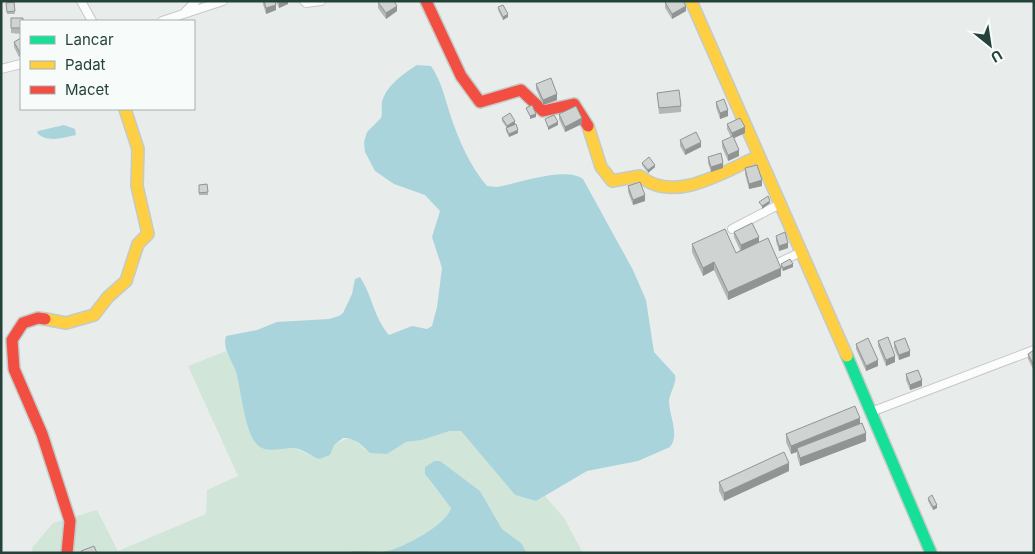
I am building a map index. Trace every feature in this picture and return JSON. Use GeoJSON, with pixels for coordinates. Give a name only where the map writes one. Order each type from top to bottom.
{"type":"FeatureCollection","features":[{"type":"Feature","properties":{"kind":"street"},"geometry":{"type":"LineString","coordinates":[[81,1],[91,20]]}},
{"type":"Feature","properties":{"kind":"street"},"geometry":{"type":"LineString","coordinates":[[184,13],[196,1]]}},
{"type":"Feature","properties":{"kind":"street"},"geometry":{"type":"LineString","coordinates":[[165,20],[223,1]]}},
{"type":"Feature","properties":{"kind":"street"},"geometry":{"type":"LineString","coordinates":[[304,1],[306,3],[320,1]]}},
{"type":"Feature","properties":{"kind":"street"},"geometry":{"type":"LineString","coordinates":[[426,1],[461,76],[480,102],[521,90],[543,111],[574,104],[588,126],[600,167],[612,181],[640,176],[646,184],[651,186],[673,189],[758,156]]}},
{"type":"Feature","properties":{"kind":"street"},"geometry":{"type":"LineString","coordinates":[[691,1],[931,553]]}},
{"type":"Feature","properties":{"kind":"street"},"geometry":{"type":"LineString","coordinates":[[1,69],[20,64]]}},
{"type":"Feature","properties":{"kind":"street"},"geometry":{"type":"LineString","coordinates":[[67,553],[70,521],[42,434],[14,369],[12,340],[22,323],[38,318],[66,323],[94,315],[108,297],[126,281],[138,244],[148,234],[137,186],[138,150],[126,110]]}},
{"type":"Feature","properties":{"kind":"street"},"geometry":{"type":"LineString","coordinates":[[732,229],[780,204]]}},
{"type":"Feature","properties":{"kind":"street"},"geometry":{"type":"LineString","coordinates":[[778,263],[801,252]]}},
{"type":"Feature","properties":{"kind":"street"},"geometry":{"type":"LineString","coordinates":[[871,412],[1034,350]]}},
{"type":"Feature","properties":{"kind":"green space"},"geometry":{"type":"Polygon","coordinates":[[[226,351],[236,371],[243,406],[294,448],[319,459],[333,445],[348,438],[358,442],[365,450],[387,454],[406,442],[422,440],[450,431],[461,431],[515,495],[536,501],[545,496],[564,518],[583,553],[527,553],[521,543],[502,529],[480,491],[434,461],[425,467],[428,478],[451,508],[447,515],[431,530],[407,543],[385,551],[343,553],[33,553],[32,548],[53,523],[97,510],[118,551],[206,514],[207,490],[238,476],[188,366],[226,351]]]}},
{"type":"Feature","properties":{"kind":"water"},"geometry":{"type":"Polygon","coordinates":[[[417,65],[431,66],[435,72],[441,84],[461,144],[470,162],[487,186],[497,187],[565,174],[575,175],[583,179],[633,270],[646,300],[654,352],[675,375],[669,401],[674,431],[673,442],[670,447],[638,461],[587,471],[536,501],[515,495],[461,431],[450,431],[422,440],[406,442],[387,454],[370,453],[358,442],[343,438],[334,445],[330,455],[319,459],[297,449],[264,449],[255,442],[247,424],[236,372],[226,350],[226,336],[257,330],[277,322],[329,319],[339,316],[343,313],[352,294],[355,279],[360,277],[380,321],[389,335],[412,326],[427,329],[432,326],[437,307],[442,268],[432,237],[440,211],[425,195],[394,184],[375,171],[365,152],[364,142],[367,132],[381,118],[382,102],[391,85],[417,65]]]}},
{"type":"Feature","properties":{"kind":"water"},"geometry":{"type":"Polygon","coordinates":[[[64,125],[75,129],[76,135],[50,139],[37,133],[38,131],[64,125]]]}},
{"type":"Feature","properties":{"kind":"water"},"geometry":{"type":"Polygon","coordinates":[[[434,461],[440,461],[480,491],[502,529],[521,543],[527,553],[343,553],[356,551],[377,552],[396,548],[431,530],[447,515],[451,508],[425,474],[425,467],[434,461]]]}},
{"type":"Feature","properties":{"kind":"building"},"geometry":{"type":"Polygon","coordinates":[[[264,1],[275,1],[276,5],[266,8],[264,1]]]}},
{"type":"Feature","properties":{"kind":"building"},"geometry":{"type":"Polygon","coordinates":[[[394,1],[397,6],[386,13],[378,2],[394,1]]]}},
{"type":"Feature","properties":{"kind":"building"},"geometry":{"type":"Polygon","coordinates":[[[683,1],[686,6],[672,14],[665,2],[683,1]]]}},
{"type":"Feature","properties":{"kind":"building"},"geometry":{"type":"Polygon","coordinates":[[[14,2],[15,11],[7,12],[6,3],[14,2]]]}},
{"type":"Feature","properties":{"kind":"building"},"geometry":{"type":"Polygon","coordinates":[[[503,5],[508,14],[503,17],[498,7],[503,5]]]}},
{"type":"Feature","properties":{"kind":"building"},"geometry":{"type":"Polygon","coordinates":[[[11,18],[23,18],[23,20],[20,20],[20,28],[11,28],[11,18]]]}},
{"type":"Feature","properties":{"kind":"building"},"geometry":{"type":"Polygon","coordinates":[[[20,39],[20,50],[19,51],[14,42],[20,39]]]}},
{"type":"Feature","properties":{"kind":"building"},"geometry":{"type":"Polygon","coordinates":[[[551,78],[557,94],[543,100],[536,84],[551,78]]]}},
{"type":"Feature","properties":{"kind":"building"},"geometry":{"type":"Polygon","coordinates":[[[679,90],[681,106],[659,108],[657,93],[679,90]]]}},
{"type":"Feature","properties":{"kind":"building"},"geometry":{"type":"Polygon","coordinates":[[[724,99],[728,110],[720,113],[716,102],[724,99]]]}},
{"type":"Feature","properties":{"kind":"building"},"geometry":{"type":"Polygon","coordinates":[[[532,105],[536,114],[530,116],[526,108],[532,105]]]}},
{"type":"Feature","properties":{"kind":"building"},"geometry":{"type":"Polygon","coordinates":[[[576,106],[582,118],[565,127],[559,114],[576,106]]]}},
{"type":"Feature","properties":{"kind":"building"},"geometry":{"type":"Polygon","coordinates":[[[510,113],[515,121],[507,126],[502,118],[510,113]]]}},
{"type":"Feature","properties":{"kind":"building"},"geometry":{"type":"Polygon","coordinates":[[[554,115],[558,122],[548,127],[545,119],[554,115]]]}},
{"type":"Feature","properties":{"kind":"building"},"geometry":{"type":"Polygon","coordinates":[[[740,118],[745,127],[732,133],[727,124],[740,118]]]}},
{"type":"Feature","properties":{"kind":"building"},"geometry":{"type":"Polygon","coordinates":[[[516,124],[518,130],[509,134],[506,128],[516,124]]]}},
{"type":"Feature","properties":{"kind":"building"},"geometry":{"type":"Polygon","coordinates":[[[696,132],[701,142],[685,150],[680,140],[696,132]]]}},
{"type":"Feature","properties":{"kind":"building"},"geometry":{"type":"Polygon","coordinates":[[[733,136],[739,150],[728,155],[722,141],[733,136]]]}},
{"type":"Feature","properties":{"kind":"building"},"geometry":{"type":"Polygon","coordinates":[[[721,153],[723,163],[711,167],[708,157],[721,153]]]}},
{"type":"Feature","properties":{"kind":"building"},"geometry":{"type":"Polygon","coordinates":[[[649,157],[655,165],[648,170],[642,163],[649,157]]]}},
{"type":"Feature","properties":{"kind":"building"},"geometry":{"type":"Polygon","coordinates":[[[757,165],[762,180],[749,184],[745,168],[757,165]]]}},
{"type":"Feature","properties":{"kind":"building"},"geometry":{"type":"Polygon","coordinates":[[[640,182],[645,195],[633,200],[628,186],[640,182]]]}},
{"type":"Feature","properties":{"kind":"building"},"geometry":{"type":"Polygon","coordinates":[[[207,184],[208,192],[199,193],[199,185],[207,184]]]}},
{"type":"Feature","properties":{"kind":"building"},"geometry":{"type":"Polygon","coordinates":[[[768,196],[770,201],[762,206],[759,202],[768,196]]]}},
{"type":"Feature","properties":{"kind":"building"},"geometry":{"type":"Polygon","coordinates":[[[752,223],[759,237],[741,245],[734,232],[752,223]]]}},
{"type":"Feature","properties":{"kind":"building"},"geometry":{"type":"Polygon","coordinates":[[[725,229],[736,253],[768,238],[781,268],[728,292],[714,262],[703,268],[692,244],[725,229]]]}},
{"type":"Feature","properties":{"kind":"building"},"geometry":{"type":"Polygon","coordinates":[[[785,232],[788,243],[779,246],[776,236],[785,232]]]}},
{"type":"Feature","properties":{"kind":"building"},"geometry":{"type":"Polygon","coordinates":[[[790,259],[793,264],[783,268],[781,264],[790,259]]]}},
{"type":"Feature","properties":{"kind":"building"},"geometry":{"type":"Polygon","coordinates":[[[888,337],[895,356],[886,360],[878,341],[888,337]]]}},
{"type":"Feature","properties":{"kind":"building"},"geometry":{"type":"Polygon","coordinates":[[[868,338],[878,360],[866,366],[856,344],[868,338]]]}},
{"type":"Feature","properties":{"kind":"building"},"geometry":{"type":"Polygon","coordinates":[[[905,338],[910,351],[899,355],[894,342],[905,338]]]}},
{"type":"Feature","properties":{"kind":"building"},"geometry":{"type":"Polygon","coordinates":[[[1034,350],[1034,366],[1028,354],[1034,350]]]}},
{"type":"Feature","properties":{"kind":"building"},"geometry":{"type":"Polygon","coordinates":[[[918,370],[922,380],[910,385],[906,374],[918,370]]]}},
{"type":"Feature","properties":{"kind":"building"},"geometry":{"type":"Polygon","coordinates":[[[855,406],[860,418],[791,446],[786,434],[855,406]]]}},
{"type":"Feature","properties":{"kind":"building"},"geometry":{"type":"Polygon","coordinates":[[[862,423],[866,433],[800,458],[797,448],[862,423]]]}},
{"type":"Feature","properties":{"kind":"building"},"geometry":{"type":"Polygon","coordinates":[[[784,452],[789,463],[724,493],[719,482],[784,452]]]}},
{"type":"Feature","properties":{"kind":"building"},"geometry":{"type":"Polygon","coordinates":[[[932,495],[937,505],[933,507],[928,498],[932,495]]]}},
{"type":"Feature","properties":{"kind":"building"},"geometry":{"type":"Polygon","coordinates":[[[94,546],[97,553],[82,553],[81,551],[94,546]]]}},
{"type":"Feature","properties":{"kind":"traffic: fast"},"geometry":{"type":"LineString","coordinates":[[847,356],[931,553]]}},
{"type":"Feature","properties":{"kind":"traffic: slow"},"geometry":{"type":"LineString","coordinates":[[691,1],[847,356]]}},
{"type":"Feature","properties":{"kind":"traffic: slow"},"geometry":{"type":"LineString","coordinates":[[45,319],[66,323],[94,315],[108,297],[126,281],[138,244],[148,234],[137,186],[138,149],[125,110]]}},
{"type":"Feature","properties":{"kind":"traffic: slow"},"geometry":{"type":"LineString","coordinates":[[588,126],[601,167],[612,181],[640,176],[653,184],[668,187],[684,186],[715,177],[759,156]]}},
{"type":"Feature","properties":{"kind":"traffic: jam"},"geometry":{"type":"LineString","coordinates":[[426,1],[461,76],[480,102],[521,90],[543,111],[574,104],[588,126]]}},
{"type":"Feature","properties":{"kind":"traffic: jam"},"geometry":{"type":"LineString","coordinates":[[45,319],[38,318],[23,323],[12,340],[14,369],[42,434],[70,521],[67,553]]}}]}
